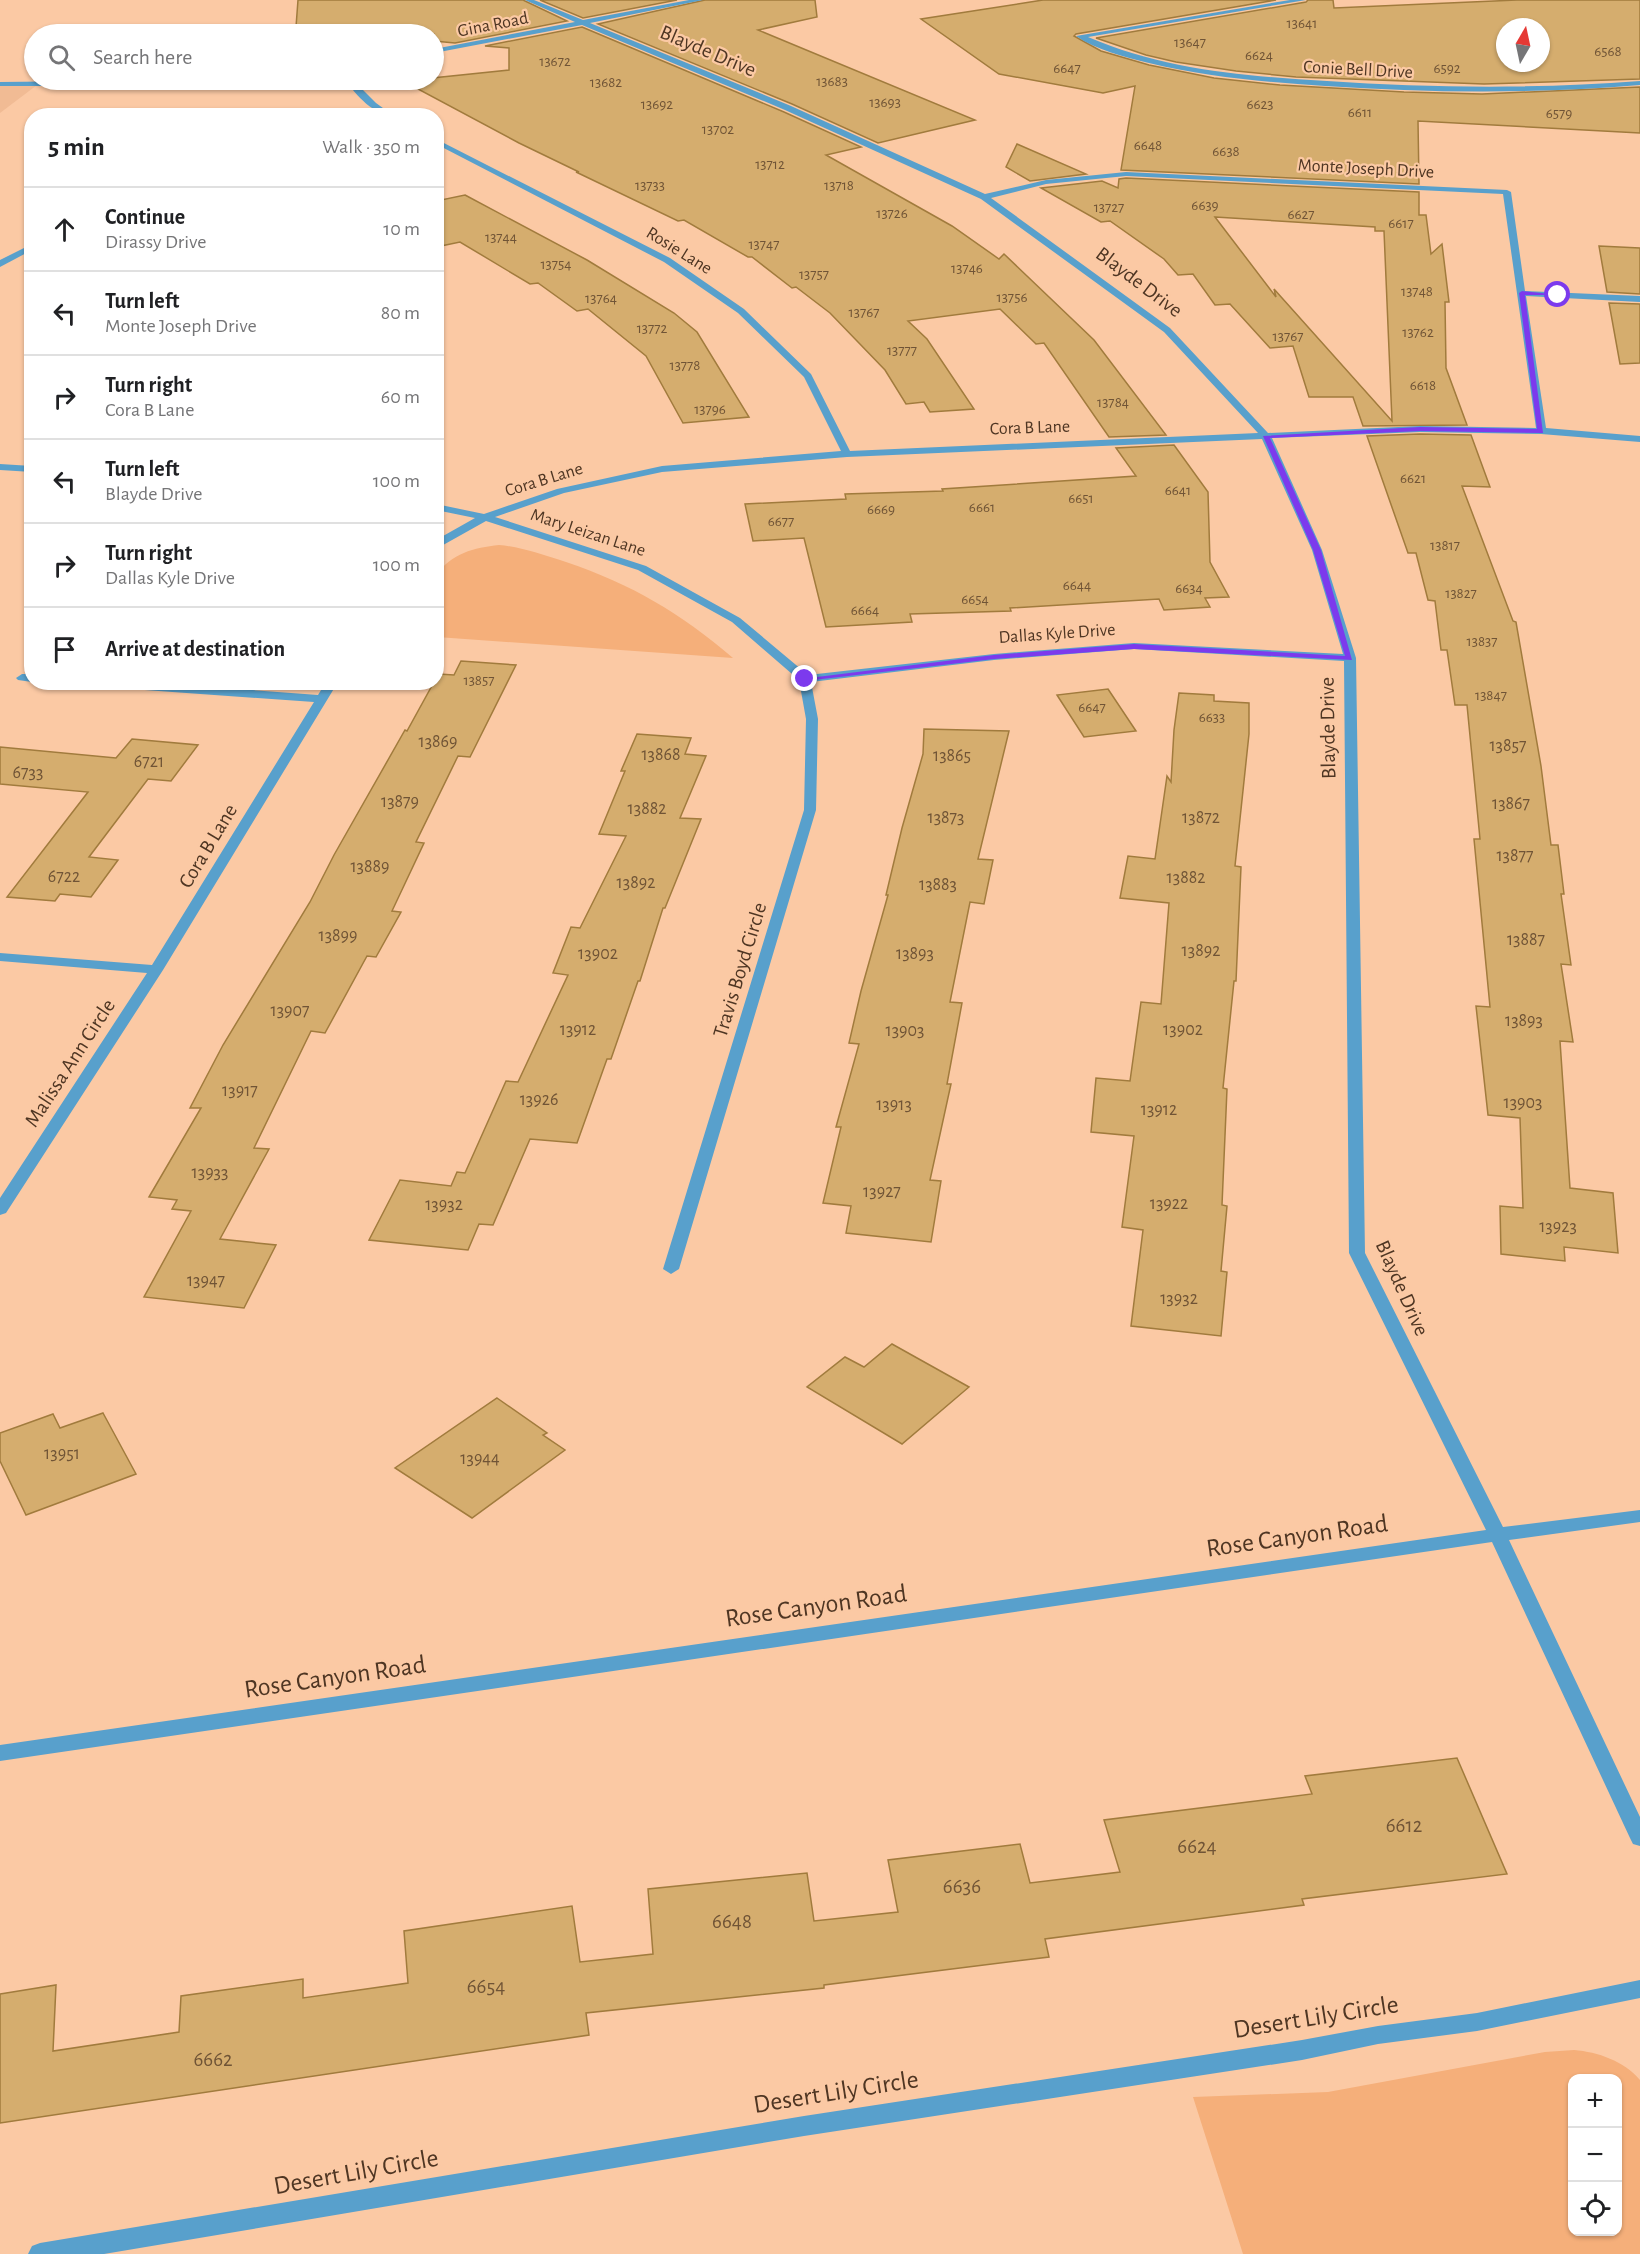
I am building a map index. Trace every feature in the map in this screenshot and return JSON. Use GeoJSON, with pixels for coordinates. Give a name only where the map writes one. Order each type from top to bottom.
{"type":"FeatureCollection","features":[{"type":"Feature","properties":{"kind":"street","name":"Blayde Drive"},"geometry":{"type":"LineString","coordinates":[[528,0],[788,108],[984,197],[1167,330],[1266,436],[1317,550],[1350,658],[1357,1253],[1498,1535],[1640,1838]]}},
{"type":"Feature","properties":{"kind":"street","name":"Gina Road"},"geometry":{"type":"LineString","coordinates":[[444,49],[700,0]]}},
{"type":"Feature","properties":{"kind":"street","name":"Conie Bell Drive"},"geometry":{"type":"LineString","coordinates":[[1303,0],[1080,36],[1105,48],[1160,63],[1258,79],[1387,88],[1535,91],[1640,83]]}},
{"type":"Feature","properties":{"kind":"street"},"geometry":{"type":"LineString","coordinates":[[0,84],[24,84]]}},
{"type":"Feature","properties":{"kind":"street"},"geometry":{"type":"LineString","coordinates":[[359,90],[378,108]]}},
{"type":"Feature","properties":{"kind":"street","name":"Rosie Lane"},"geometry":{"type":"LineString","coordinates":[[444,145],[667,260],[741,311],[808,376],[847,454]]}},
{"type":"Feature","properties":{"kind":"street","name":"Monte Joseph Drive"},"geometry":{"type":"LineString","coordinates":[[984,197],[1046,182],[1126,174],[1507,192],[1541,431]]}},
{"type":"Feature","properties":{"kind":"street"},"geometry":{"type":"LineString","coordinates":[[0,264],[24,250]]}},
{"type":"Feature","properties":{"kind":"street"},"geometry":{"type":"LineString","coordinates":[[1522,293],[1640,299]]}},
{"type":"Feature","properties":{"kind":"street","name":"Cora B Lane"},"geometry":{"type":"LineString","coordinates":[[444,539],[485,517],[561,491],[662,469],[847,454],[1420,429],[1541,431],[1640,439]]}},
{"type":"Feature","properties":{"kind":"street"},"geometry":{"type":"LineString","coordinates":[[0,467],[24,468]]}},
{"type":"Feature","properties":{"kind":"street","name":"Mary Leizan Lane"},"geometry":{"type":"LineString","coordinates":[[444,509],[485,517],[642,567],[735,620],[805,679]]}},
{"type":"Feature","properties":{"kind":"street","name":"Dallas Kyle Drive"},"geometry":{"type":"LineString","coordinates":[[805,679],[994,657],[1134,646],[1350,658]]}},
{"type":"Feature","properties":{"kind":"street","name":"Travis Boyd Circle"},"geometry":{"type":"LineString","coordinates":[[671,1269],[810,810],[812,719],[805,679]]}},
{"type":"Feature","properties":{"kind":"street"},"geometry":{"type":"LineString","coordinates":[[198,690],[320,699]]}},
{"type":"Feature","properties":{"kind":"street","name":"Cora B Lane"},"geometry":{"type":"LineString","coordinates":[[156,970],[326,690]]}},
{"type":"Feature","properties":{"kind":"street"},"geometry":{"type":"LineString","coordinates":[[0,957],[156,970]]}},
{"type":"Feature","properties":{"kind":"street","name":"Malissa Ann Circle"},"geometry":{"type":"LineString","coordinates":[[0,1210],[156,970]]}},
{"type":"Feature","properties":{"kind":"street","name":"Rose Canyon Road"},"geometry":{"type":"LineString","coordinates":[[0,1753],[1640,1516]]}},
{"type":"Feature","properties":{"kind":"street","name":"Desert Lily Circle"},"geometry":{"type":"LineString","coordinates":[[40,2254],[804,2126],[1302,2050],[1378,2035],[1477,2022],[1640,1989]]}},
{"type":"Feature","properties":{"kind":"shaded area"},"geometry":{"type":"Polygon","coordinates":[[[0,84],[24,85],[24,90],[30,90],[0,113],[0,84]]]}},
{"type":"Feature","properties":{"kind":"shaded area"},"geometry":{"type":"Polygon","coordinates":[[[499,545],[524,549],[613,580],[674,613],[733,658],[444,637],[444,567],[456,557],[481,548],[499,545]]]}},
{"type":"Feature","properties":{"kind":"shaded area"},"geometry":{"type":"Polygon","coordinates":[[[1574,2050],[1601,2055],[1618,2063],[1634,2073],[1640,2080],[1640,2254],[1243,2254],[1193,2097],[1328,2092],[1545,2052],[1574,2050]]]}},
{"type":"Feature","properties":{"kind":"building"},"geometry":{"type":"Polygon","coordinates":[[[298,0],[523,0],[567,21],[455,43],[444,42],[444,24],[296,24],[298,0]]]}},
{"type":"Feature","properties":{"kind":"building"},"geometry":{"type":"Polygon","coordinates":[[[540,0],[677,0],[583,18],[540,0]]]}},
{"type":"Feature","properties":{"kind":"building"},"geometry":{"type":"Polygon","coordinates":[[[705,0],[815,0],[817,17],[758,30],[975,120],[878,143],[792,104],[598,24],[705,0]]]}},
{"type":"Feature","properties":{"kind":"building"},"geometry":{"type":"Polygon","coordinates":[[[1043,0],[1276,0],[1074,36],[1101,51],[1149,65],[1214,78],[1280,85],[1482,94],[1640,87],[1640,133],[1418,121],[1419,184],[1121,170],[1135,86],[1103,93],[999,74],[921,19],[1043,0]]]}},
{"type":"Feature","properties":{"kind":"building"},"geometry":{"type":"Polygon","coordinates":[[[1308,0],[1333,0],[1334,8],[1517,0],[1640,0],[1640,79],[1484,84],[1296,77],[1176,62],[1146,55],[1096,38],[1308,0]]]}},
{"type":"Feature","properties":{"kind":"building"},"geometry":{"type":"Polygon","coordinates":[[[582,27],[861,147],[826,155],[952,226],[999,259],[1004,254],[1094,340],[1166,435],[1109,437],[1044,343],[1036,344],[1000,309],[908,321],[927,339],[974,409],[930,412],[924,402],[906,404],[885,370],[830,313],[796,287],[792,288],[752,257],[748,257],[684,220],[678,221],[576,172],[579,172],[420,90],[444,90],[444,77],[509,70],[509,48],[485,46],[582,27]]]}},
{"type":"Feature","properties":{"kind":"building"},"geometry":{"type":"Polygon","coordinates":[[[1017,144],[1086,174],[1030,181],[1006,167],[1017,144]]]}},
{"type":"Feature","properties":{"kind":"building"},"geometry":{"type":"Polygon","coordinates":[[[1119,179],[1419,192],[1419,215],[1426,215],[1431,254],[1442,244],[1449,302],[1445,302],[1446,368],[1467,425],[1363,426],[1353,397],[1309,397],[1293,346],[1270,348],[1230,304],[1215,305],[1193,274],[1178,275],[1164,259],[1110,221],[1101,222],[1041,188],[1102,181],[1118,188],[1119,179]],[[1215,217],[1276,297],[1274,289],[1392,421],[1384,231],[1375,231],[1375,227],[1215,217]]]}},
{"type":"Feature","properties":{"kind":"building"},"geometry":{"type":"Polygon","coordinates":[[[465,195],[587,260],[674,313],[697,332],[749,417],[683,423],[646,356],[588,309],[577,311],[538,283],[530,284],[460,242],[444,245],[444,199],[465,195]]]}},
{"type":"Feature","properties":{"kind":"building"},"geometry":{"type":"Polygon","coordinates":[[[1599,246],[1640,248],[1640,294],[1607,292],[1599,246]]]}},
{"type":"Feature","properties":{"kind":"building"},"geometry":{"type":"Polygon","coordinates":[[[1609,303],[1640,304],[1640,363],[1620,364],[1609,303]]]}},
{"type":"Feature","properties":{"kind":"building"},"geometry":{"type":"Polygon","coordinates":[[[1471,435],[1490,487],[1462,486],[1513,621],[1516,622],[1541,766],[1551,845],[1558,845],[1564,894],[1561,894],[1571,965],[1561,964],[1573,1042],[1560,1041],[1570,1188],[1613,1193],[1618,1253],[1564,1247],[1565,1261],[1501,1254],[1500,1206],[1523,1208],[1520,1118],[1488,1115],[1476,1006],[1490,1007],[1474,839],[1480,839],[1467,705],[1455,705],[1447,650],[1441,650],[1435,601],[1428,600],[1416,553],[1408,553],[1367,436],[1471,435]]]}},
{"type":"Feature","properties":{"kind":"building"},"geometry":{"type":"Polygon","coordinates":[[[1174,445],[1208,492],[1210,562],[1229,597],[1205,598],[1210,607],[1164,610],[1159,599],[1010,608],[1011,611],[910,614],[912,622],[826,627],[804,538],[753,541],[745,504],[846,499],[845,494],[943,491],[942,489],[1136,476],[1116,448],[1174,445]]]}},
{"type":"Feature","properties":{"kind":"building"},"geometry":{"type":"Polygon","coordinates":[[[461,661],[516,665],[470,757],[458,756],[416,842],[424,843],[392,911],[401,912],[376,957],[367,956],[325,1033],[311,1031],[254,1148],[269,1149],[220,1239],[276,1245],[244,1308],[144,1297],[191,1211],[172,1209],[177,1200],[149,1197],[201,1108],[190,1108],[223,1045],[310,902],[405,730],[407,731],[430,690],[444,690],[444,674],[454,675],[461,661]]]}},
{"type":"Feature","properties":{"kind":"building"},"geometry":{"type":"Polygon","coordinates":[[[1108,689],[1136,731],[1084,737],[1057,695],[1108,689]]]}},
{"type":"Feature","properties":{"kind":"building"},"geometry":{"type":"Polygon","coordinates":[[[1179,693],[1214,695],[1214,701],[1249,703],[1249,734],[1235,866],[1241,867],[1236,981],[1234,981],[1223,1088],[1227,1089],[1222,1205],[1227,1206],[1221,1271],[1227,1272],[1221,1336],[1131,1326],[1143,1230],[1122,1227],[1134,1136],[1091,1132],[1096,1078],[1130,1081],[1141,1002],[1161,1004],[1169,903],[1120,898],[1128,856],[1155,859],[1167,776],[1171,782],[1179,693]]]}},
{"type":"Feature","properties":{"kind":"building"},"geometry":{"type":"Polygon","coordinates":[[[924,729],[1009,731],[978,859],[993,860],[984,904],[970,902],[950,1002],[962,1003],[947,1084],[951,1084],[930,1180],[941,1181],[931,1242],[846,1233],[851,1206],[823,1203],[841,1127],[836,1127],[859,1044],[849,1043],[888,895],[886,895],[902,828],[923,754],[924,729]]]}},
{"type":"Feature","properties":{"kind":"building"},"geometry":{"type":"Polygon","coordinates":[[[637,734],[691,738],[685,754],[706,756],[680,818],[701,819],[665,908],[663,908],[640,981],[638,981],[611,1059],[607,1059],[577,1143],[530,1139],[493,1225],[479,1224],[468,1250],[369,1240],[400,1180],[451,1186],[457,1172],[465,1173],[506,1081],[518,1082],[568,975],[553,973],[571,927],[580,928],[626,836],[599,834],[625,771],[621,771],[637,734]]]}},
{"type":"Feature","properties":{"kind":"building"},"geometry":{"type":"Polygon","coordinates":[[[132,739],[198,745],[171,781],[148,779],[89,857],[118,860],[91,897],[60,894],[55,901],[7,897],[88,792],[0,784],[0,747],[116,758],[132,739]]]}},
{"type":"Feature","properties":{"kind":"building"},"geometry":{"type":"Polygon","coordinates":[[[892,1344],[969,1387],[902,1444],[807,1387],[845,1357],[864,1367],[892,1344]]]}},
{"type":"Feature","properties":{"kind":"building"},"geometry":{"type":"Polygon","coordinates":[[[497,1398],[547,1433],[543,1435],[565,1450],[472,1518],[395,1468],[497,1398]]]}},
{"type":"Feature","properties":{"kind":"building"},"geometry":{"type":"Polygon","coordinates":[[[103,1413],[136,1474],[26,1515],[0,1461],[0,1433],[53,1414],[60,1428],[103,1413]]]}},
{"type":"Feature","properties":{"kind":"building"},"geometry":{"type":"Polygon","coordinates":[[[1457,1758],[1507,1874],[1302,1899],[1304,1905],[1045,1939],[1049,1957],[824,1985],[824,1988],[586,2013],[589,2035],[0,2123],[0,1994],[56,1985],[53,2051],[179,2032],[181,1996],[303,1979],[303,1998],[408,1983],[404,1931],[572,1906],[580,1962],[653,1954],[648,1889],[807,1873],[814,1921],[898,1912],[888,1860],[1020,1844],[1030,1883],[1120,1872],[1104,1820],[1312,1794],[1305,1776],[1457,1758]]]}},
{"type":"Feature","properties":{"kind":"route"},"geometry":{"type":"LineString","coordinates":[[805,679],[994,657],[1134,646],[1350,658],[1317,550],[1266,436],[1420,429],[1541,431],[1522,293],[1558,295]]}}]}
